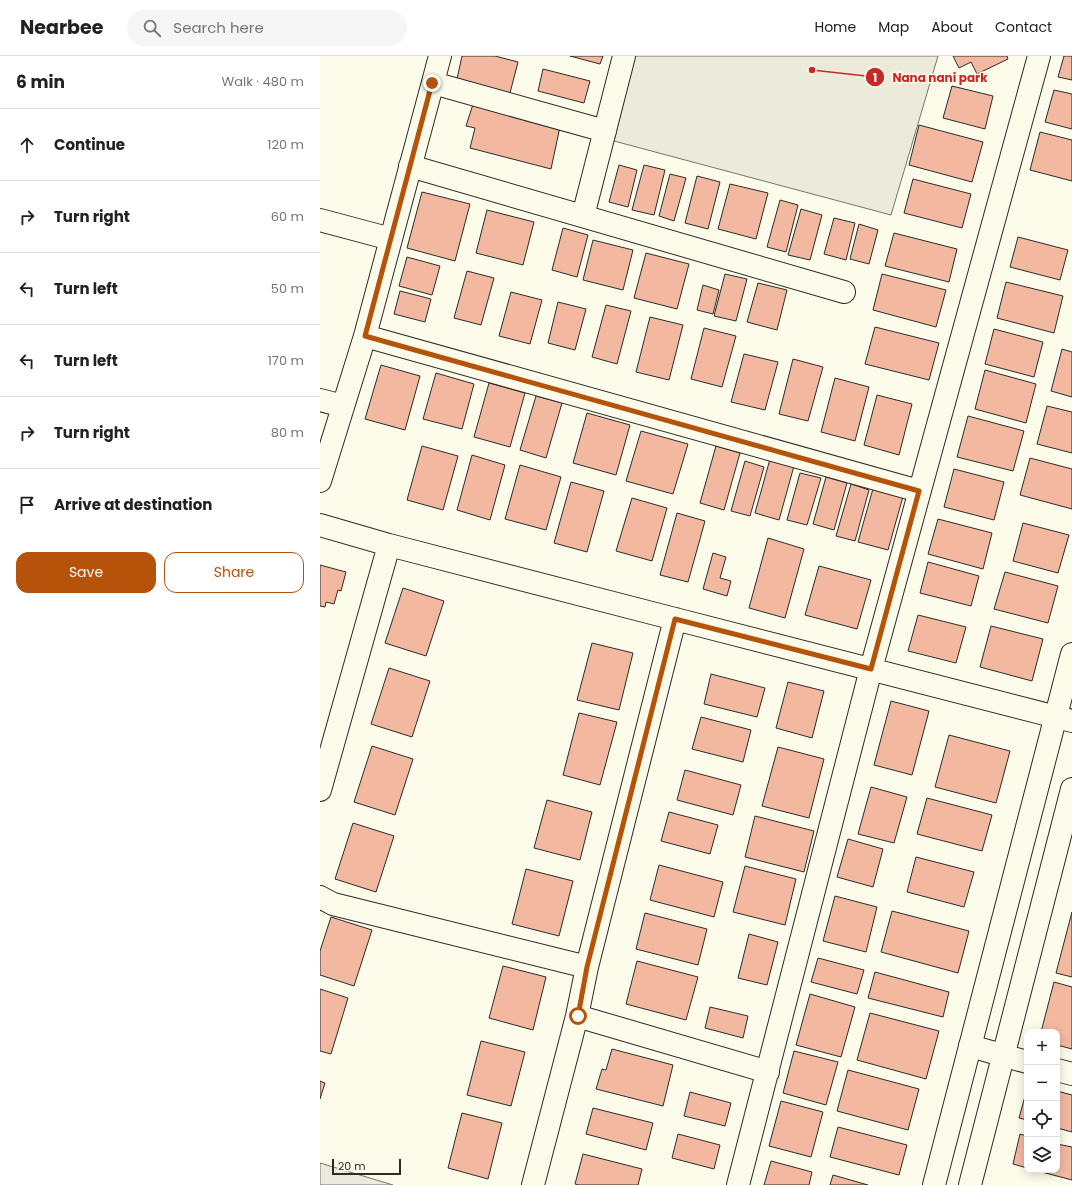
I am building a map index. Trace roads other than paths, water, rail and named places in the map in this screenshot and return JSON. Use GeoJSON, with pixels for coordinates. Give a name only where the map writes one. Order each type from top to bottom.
{"type":"FeatureCollection","features":[{"type":"Feature","properties":{"kind":"street"},"geometry":{"type":"LineString","coordinates":[[320,481],[365,336],[440,56]]}},
{"type":"Feature","properties":{"kind":"street"},"geometry":{"type":"LineString","coordinates":[[583,216],[624,56]]}},
{"type":"Feature","properties":{"kind":"street"},"geometry":{"type":"LineString","coordinates":[[738,1185],[871,669],[1039,56]]}},
{"type":"Feature","properties":{"kind":"street"},"geometry":{"type":"LineString","coordinates":[[432,83],[605,131]]}},
{"type":"Feature","properties":{"kind":"street"},"geometry":{"type":"LineString","coordinates":[[410,166],[844,292]]}},
{"type":"Feature","properties":{"kind":"street"},"geometry":{"type":"LineString","coordinates":[[320,220],[391,239]]}},
{"type":"Feature","properties":{"kind":"street"},"geometry":{"type":"LineString","coordinates":[[365,336],[919,491]]}},
{"type":"Feature","properties":{"kind":"street"},"geometry":{"type":"LineString","coordinates":[[320,400],[343,406]]}},
{"type":"Feature","properties":{"kind":"street"},"geometry":{"type":"LineString","coordinates":[[320,525],[675,619],[1064,718]]}},
{"type":"Feature","properties":{"kind":"street"},"geometry":{"type":"LineString","coordinates":[[320,790],[389,544]]}},
{"type":"Feature","properties":{"kind":"street"},"geometry":{"type":"LineString","coordinates":[[533,1185],[578,1016],[587,967],[675,619]]}},
{"type":"Feature","properties":{"kind":"street"},"geometry":{"type":"LineString","coordinates":[[934,1185],[970,1046],[1064,718],[1072,654]]}},
{"type":"Feature","properties":{"kind":"street"},"geometry":{"type":"LineString","coordinates":[[970,1185],[1072,789]]}},
{"type":"Feature","properties":{"kind":"street"},"geometry":{"type":"LineString","coordinates":[[320,897],[333,904],[587,967]]}},
{"type":"Feature","properties":{"kind":"street"},"geometry":{"type":"LineString","coordinates":[[578,1016],[768,1072]]}},
{"type":"Feature","properties":{"kind":"street"},"geometry":{"type":"LineString","coordinates":[[970,1046],[1024,1061]]}},
{"type":"Feature","properties":{"kind":"street"},"geometry":{"type":"LineString","coordinates":[[1060,1071],[1072,1074]]}},
{"type":"Feature","properties":{"kind":"place","name":"Nana nani park"},"geometry":{"type":"Point","coordinates":[812,70]}}]}
